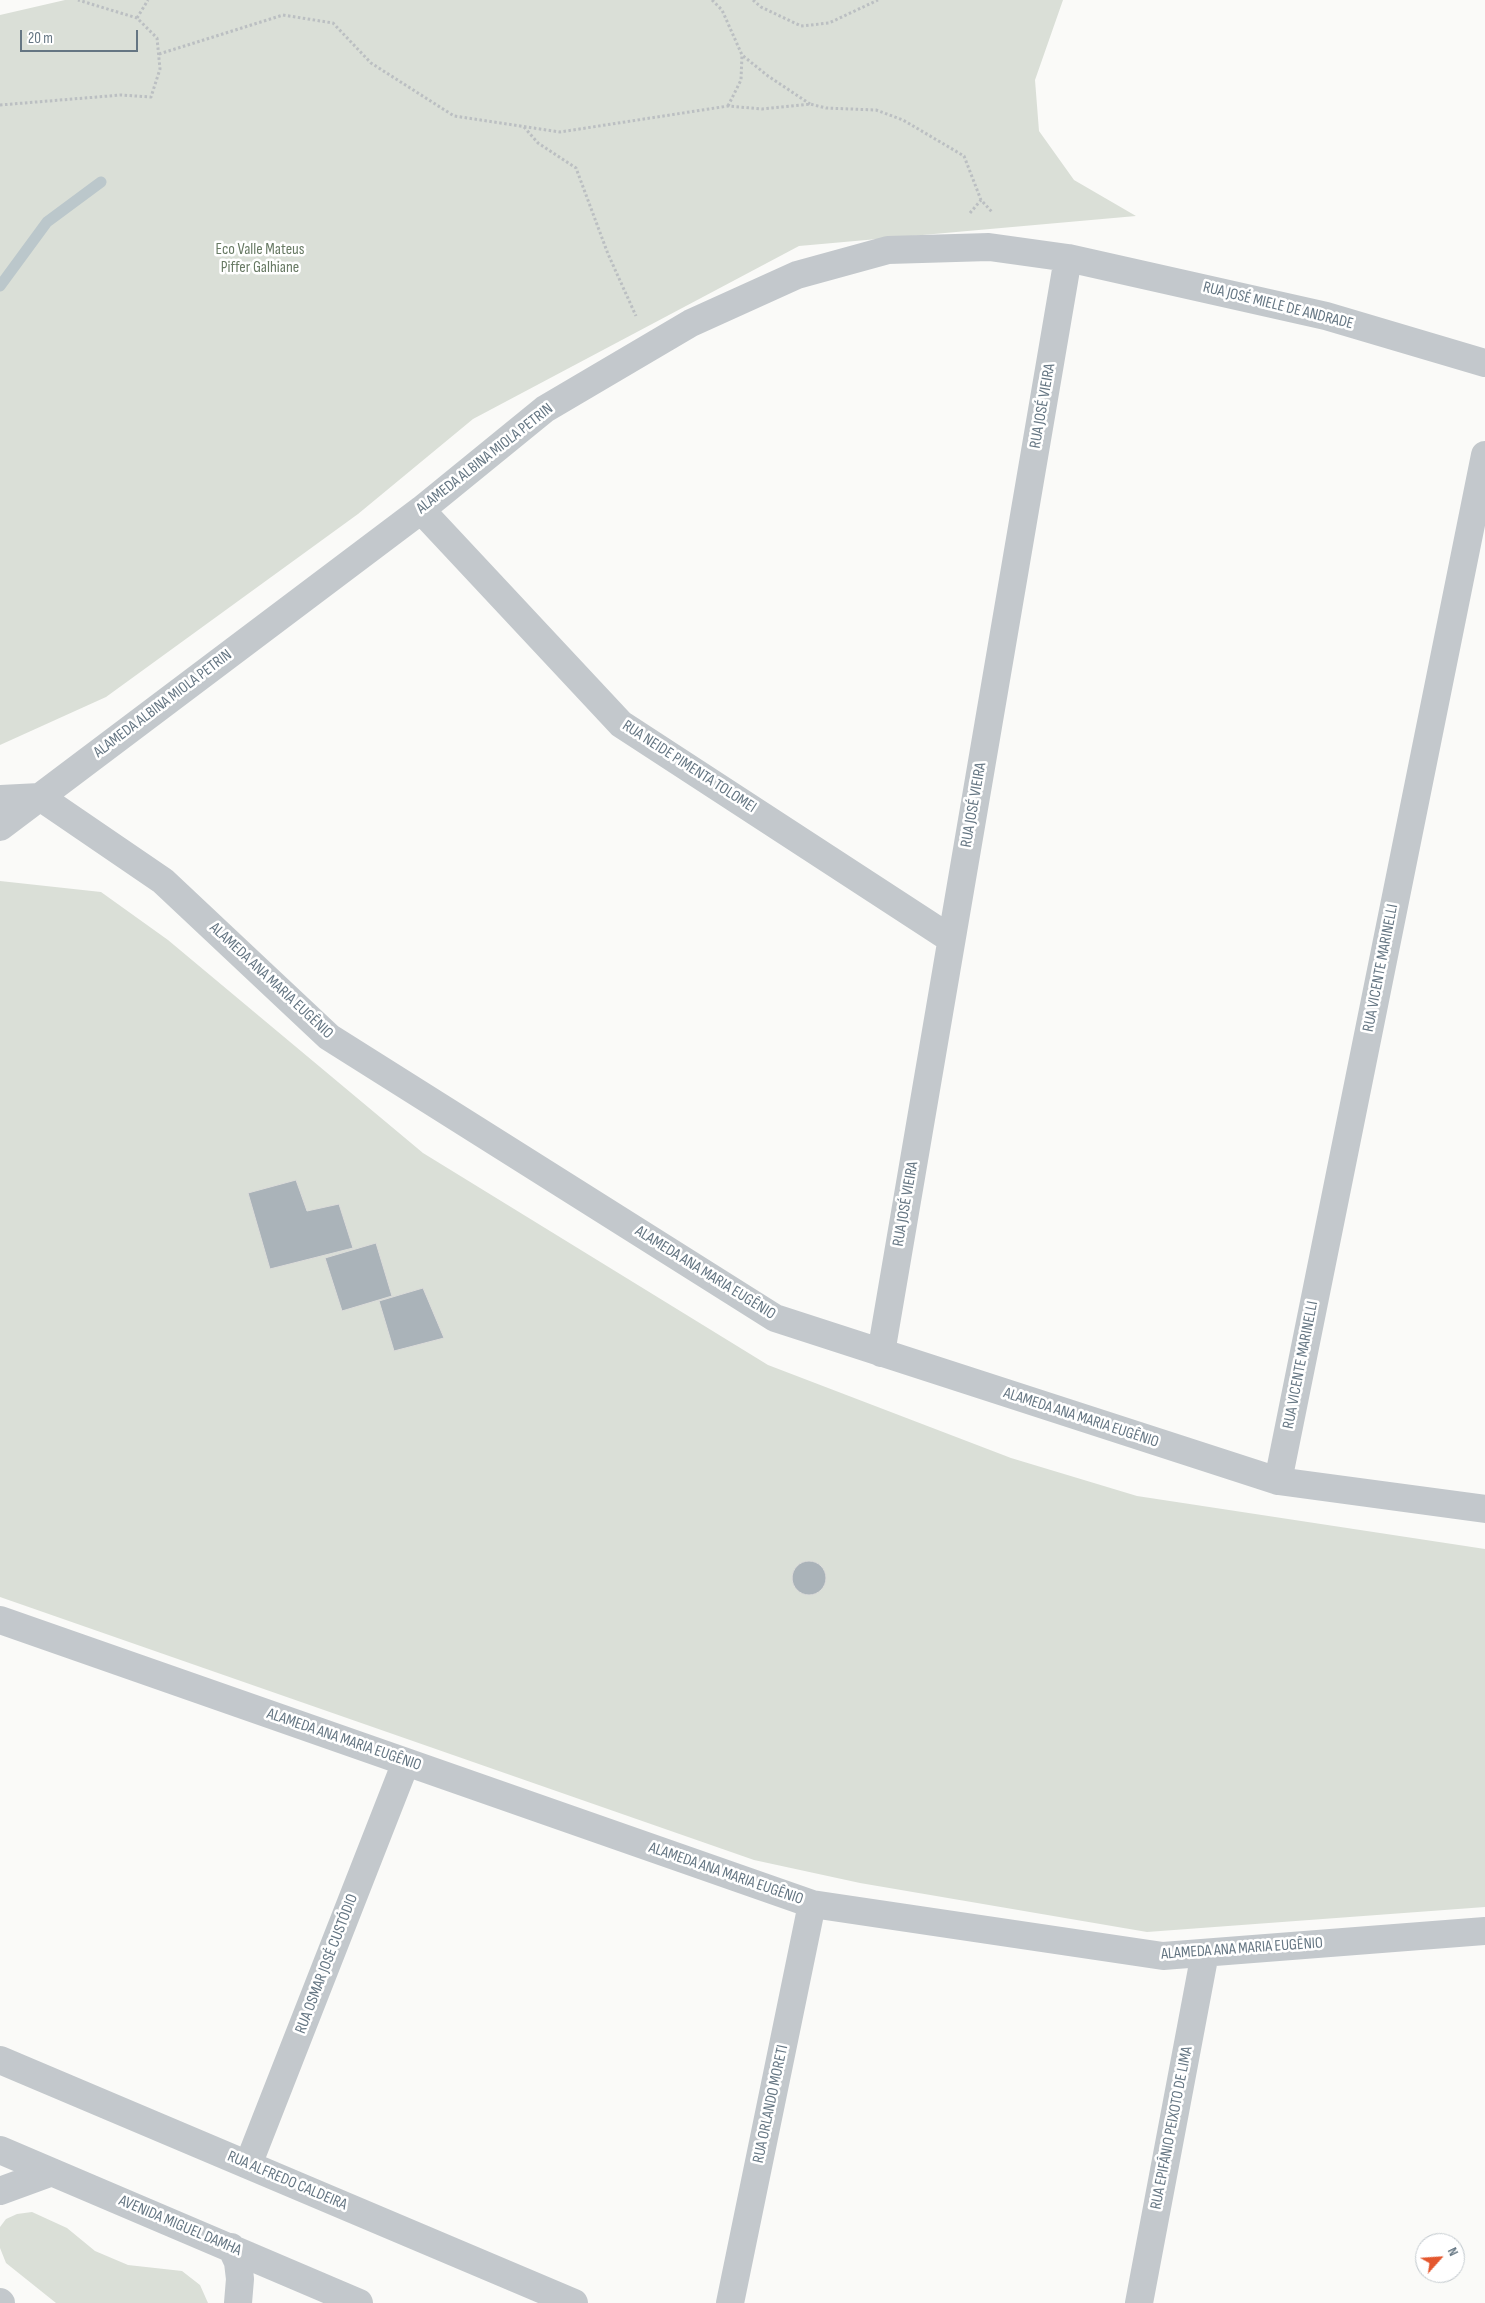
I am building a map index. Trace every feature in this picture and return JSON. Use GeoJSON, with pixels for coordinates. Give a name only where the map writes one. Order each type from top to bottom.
{"type":"FeatureCollection","features":[{"type":"Feature","properties":{"kind":"street","name":"ALAMEDA ALBINA MIOLA PETRIN"},"geometry":{"type":"LineString","coordinates":[[0,827],[421,510],[545,409],[691,323],[797,275],[888,250],[989,248],[1068,258]]}},
{"type":"Feature","properties":{"kind":"street","name":"RUA JOSÉ MIELE DE ANDRADE"},"geometry":{"type":"LineString","coordinates":[[1068,258],[1326,316],[1485,363]]}},
{"type":"Feature","properties":{"kind":"street","name":"RUA JOSÉ VIEIRA"},"geometry":{"type":"LineString","coordinates":[[881,1353],[1068,258]]}},
{"type":"Feature","properties":{"kind":"street","name":"RUA VICENTE MARINELLI"},"geometry":{"type":"LineString","coordinates":[[1278,1481],[1485,455]]}},
{"type":"Feature","properties":{"kind":"street","name":"RUA NEIDE PIMENTA TOLOMEI"},"geometry":{"type":"LineString","coordinates":[[421,510],[621,724],[951,939]]}},
{"type":"Feature","properties":{"kind":"street","name":"ALAMEDA ANA MARIA EUGÊNIO"},"geometry":{"type":"LineString","coordinates":[[40,797],[163,880],[329,1037],[774,1318],[1278,1481],[1485,1509]]}},
{"type":"Feature","properties":{"kind":"street"},"geometry":{"type":"LineString","coordinates":[[0,799],[40,797]]}},
{"type":"Feature","properties":{"kind":"street","name":"ALAMEDA ANA MARIA EUGÊNIO"},"geometry":{"type":"LineString","coordinates":[[0,1620],[812,1904],[1163,1956],[1485,1931]]}},
{"type":"Feature","properties":{"kind":"street","name":"RUA OSMAR JOSÉ CUSTÓDIO"},"geometry":{"type":"LineString","coordinates":[[248,2165],[406,1762]]}},
{"type":"Feature","properties":{"kind":"street","name":"RUA ORLANDO MORETI"},"geometry":{"type":"LineString","coordinates":[[730,2303],[812,1904]]}},
{"type":"Feature","properties":{"kind":"street","name":"RUA EPIFÂNIO PEIXOTO DE LIMA"},"geometry":{"type":"LineString","coordinates":[[1139,2303],[1205,1953]]}},
{"type":"Feature","properties":{"kind":"street","name":"RUA ALFREDO CALDEIRA"},"geometry":{"type":"LineString","coordinates":[[0,2060],[574,2303]]}},
{"type":"Feature","properties":{"kind":"street","name":"AVENIDA MIGUEL DAMHA"},"geometry":{"type":"LineString","coordinates":[[0,2150],[231,2247],[358,2303]]}},
{"type":"Feature","properties":{"kind":"street"},"geometry":{"type":"LineString","coordinates":[[0,2191],[52,2172]]}},
{"type":"Feature","properties":{"kind":"street"},"geometry":{"type":"LineString","coordinates":[[231,2247],[238,2262],[240,2278],[238,2303]]}},
{"type":"Feature","properties":{"kind":"path"},"geometry":{"type":"LineString","coordinates":[[0,105],[121,95],[151,97],[160,69],[156,38],[137,18],[78,0]]}},
{"type":"Feature","properties":{"kind":"path"},"geometry":{"type":"LineString","coordinates":[[137,18],[148,0]]}},
{"type":"Feature","properties":{"kind":"path"},"geometry":{"type":"LineString","coordinates":[[712,0],[722,10],[742,55],[741,80],[728,106]]}},
{"type":"Feature","properties":{"kind":"path"},"geometry":{"type":"LineString","coordinates":[[753,0],[800,26],[829,23],[878,0]]}},
{"type":"Feature","properties":{"kind":"path"},"geometry":{"type":"LineString","coordinates":[[158,54],[283,15],[333,23],[371,63],[454,116],[560,132],[728,106],[762,109],[810,104]]}},
{"type":"Feature","properties":{"kind":"path"},"geometry":{"type":"LineString","coordinates":[[742,55],[768,76],[810,104],[826,108],[876,110],[903,120],[964,156],[981,200],[993,213],[1004,220],[1013,251]]}},
{"type":"Feature","properties":{"kind":"path"},"geometry":{"type":"LineString","coordinates":[[523,127],[538,143],[576,168],[608,254],[650,347]]}},
{"type":"Feature","properties":{"kind":"green space","name":"Eco Valle Mateus Piffer Galhiane"},"geometry":{"type":"Polygon","coordinates":[[[65,0],[1063,0],[1035,80],[1039,131],[1074,180],[1136,216],[799,246],[473,419],[358,514],[106,697],[0,745],[0,15],[65,0]]]}},
{"type":"Feature","properties":{"kind":"green space"},"geometry":{"type":"Polygon","coordinates":[[[0,881],[101,892],[168,940],[423,1153],[768,1365],[1011,1458],[1137,1496],[1485,1549],[1485,1907],[1147,1932],[860,1883],[754,1860],[0,1597],[0,881]]]}},
{"type":"Feature","properties":{"kind":"green space"},"geometry":{"type":"Polygon","coordinates":[[[32,2212],[67,2228],[95,2251],[128,2265],[182,2271],[200,2285],[208,2303],[56,2303],[6,2263],[0,2248],[0,2227],[6,2219],[17,2214],[32,2212]]]}},
{"type":"Feature","properties":{"kind":"building"},"geometry":{"type":"Polygon","coordinates":[[[296,1180],[307,1211],[339,1204],[353,1248],[270,1269],[248,1193],[296,1180]]]}},
{"type":"Feature","properties":{"kind":"building"},"geometry":{"type":"Polygon","coordinates":[[[376,1243],[392,1296],[342,1311],[325,1258],[376,1243]]]}},
{"type":"Feature","properties":{"kind":"building"},"geometry":{"type":"Polygon","coordinates":[[[423,1288],[444,1338],[394,1351],[379,1301],[423,1288]]]}},
{"type":"Feature","properties":{"kind":"building"},"geometry":{"type":"Polygon","coordinates":[[[809,1561],[816,1562],[821,1566],[825,1571],[825,1585],[821,1590],[816,1594],[809,1595],[802,1594],[797,1590],[793,1585],[792,1578],[793,1571],[797,1566],[802,1562],[809,1561]]]}},
{"type":"Feature","properties":{"kind":"waterway"},"geometry":{"type":"LineString","coordinates":[[0,286],[47,222],[101,182]]}}]}
